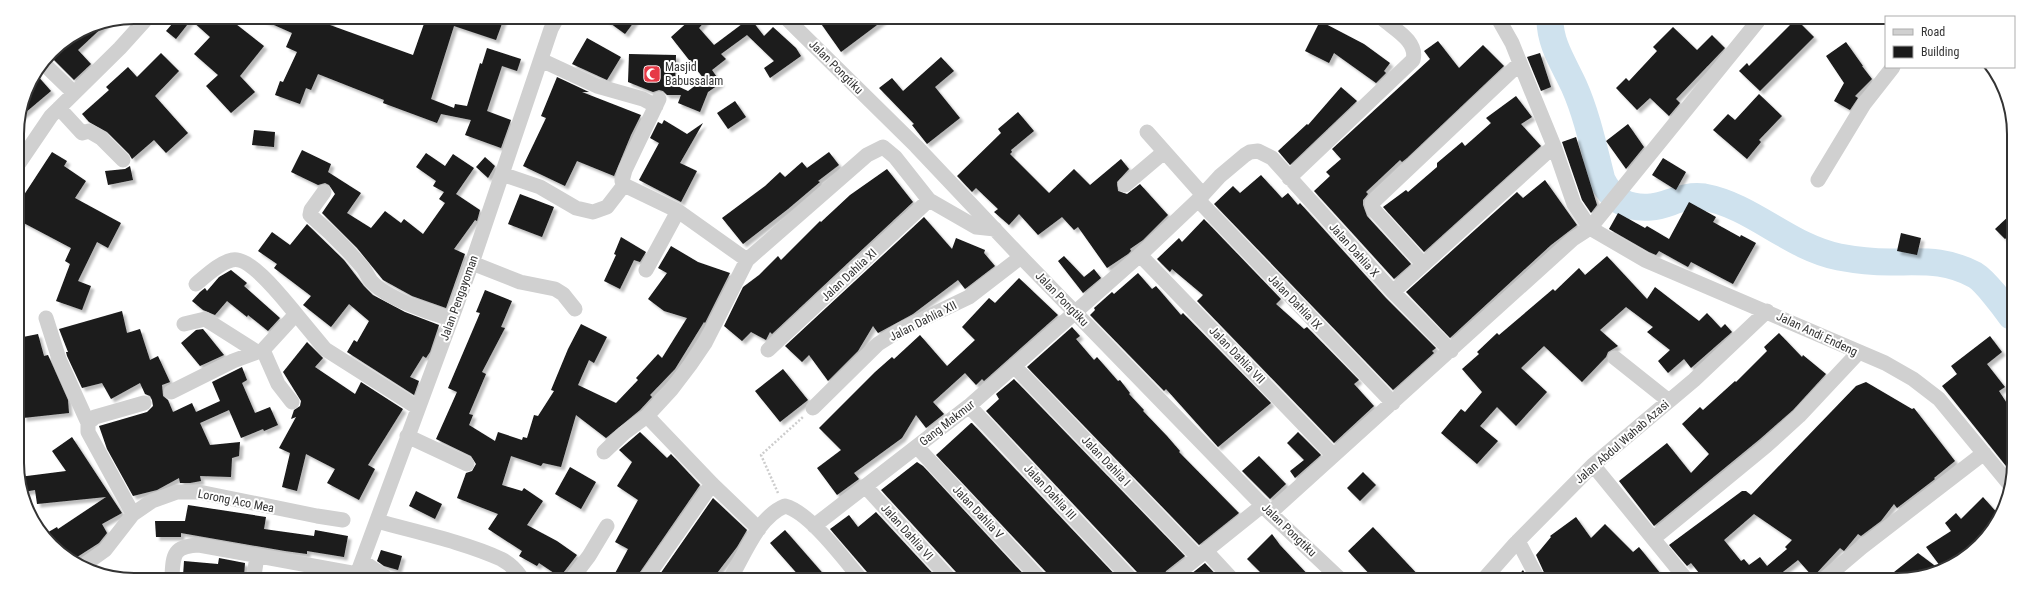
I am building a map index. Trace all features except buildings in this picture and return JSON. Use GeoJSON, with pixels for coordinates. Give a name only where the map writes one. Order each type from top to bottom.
{"type":"FeatureCollection","features":[{"type":"Feature","properties":{"kind":"street"},"geometry":{"type":"LineString","coordinates":[[24,156],[34,140],[73,92],[120,48],[142,24]]}},
{"type":"Feature","properties":{"kind":"street","name":"Jalan Pengayoman"},"geometry":{"type":"LineString","coordinates":[[358,570],[472,263],[555,24]]}},
{"type":"Feature","properties":{"kind":"street","name":"Jalan Pongtiku"},"geometry":{"type":"LineString","coordinates":[[792,24],[916,146],[1021,257],[1266,509],[1334,573]]}},
{"type":"Feature","properties":{"kind":"street"},"geometry":{"type":"LineString","coordinates":[[1289,178],[1413,60],[1415,53],[1411,42],[1389,24]]}},
{"type":"Feature","properties":{"kind":"street"},"geometry":{"type":"LineString","coordinates":[[1501,24],[1512,43],[1554,146],[1574,204],[1590,228]]}},
{"type":"Feature","properties":{"kind":"street"},"geometry":{"type":"LineString","coordinates":[[1178,573],[1202,554],[1266,509],[1333,455],[1451,351],[1573,239],[1590,228],[1609,202],[1631,179],[1756,24]]}},
{"type":"Feature","properties":{"kind":"street"},"geometry":{"type":"LineString","coordinates":[[541,60],[597,86],[657,103],[625,170],[622,181],[624,185],[678,211],[747,260]]}},
{"type":"Feature","properties":{"kind":"street"},"geometry":{"type":"LineString","coordinates":[[1423,264],[1374,210],[1372,204],[1520,63]]}},
{"type":"Feature","properties":{"kind":"street"},"geometry":{"type":"LineString","coordinates":[[47,66],[73,92]]}},
{"type":"Feature","properties":{"kind":"street"},"geometry":{"type":"LineString","coordinates":[[1818,180],[1864,104],[1892,68]]}},
{"type":"Feature","properties":{"kind":"street"},"geometry":{"type":"LineString","coordinates":[[59,108],[82,133],[89,131],[101,138],[123,160]]}},
{"type":"Feature","properties":{"kind":"street","name":"Jalan Dahlia IX"},"geometry":{"type":"LineString","coordinates":[[1147,132],[1200,197],[1393,403]]}},
{"type":"Feature","properties":{"kind":"street"},"geometry":{"type":"LineString","coordinates":[[1393,292],[1554,146]]}},
{"type":"Feature","properties":{"kind":"street"},"geometry":{"type":"LineString","coordinates":[[604,452],[624,433],[647,416],[671,390],[705,343],[747,260],[867,155],[882,147],[895,157],[929,200],[976,227],[995,229]]}},
{"type":"Feature","properties":{"kind":"street","name":"Jalan Dahlia X"},"geometry":{"type":"LineString","coordinates":[[1258,151],[1272,158],[1393,292],[1451,351]]}},
{"type":"Feature","properties":{"kind":"street","name":"Gang Makmur"},"geometry":{"type":"LineString","coordinates":[[814,526],[969,406],[1140,255],[1220,176],[1245,155],[1250,152],[1258,151]]}},
{"type":"Feature","properties":{"kind":"street"},"geometry":{"type":"LineString","coordinates":[[1126,185],[1164,152]]}},
{"type":"Feature","properties":{"kind":"street"},"geometry":{"type":"LineString","coordinates":[[502,174],[540,187],[576,208],[593,212],[607,207],[624,185]]}},
{"type":"Feature","properties":{"kind":"street"},"geometry":{"type":"LineString","coordinates":[[324,192],[311,210],[310,215],[337,239],[363,269],[371,281],[380,288],[413,305],[431,313],[451,319]]}},
{"type":"Feature","properties":{"kind":"street","name":"Jalan Dahlia XI"},"geometry":{"type":"LineString","coordinates":[[768,350],[929,200]]}},
{"type":"Feature","properties":{"kind":"street"},"geometry":{"type":"LineString","coordinates":[[646,270],[678,211]]}},
{"type":"Feature","properties":{"kind":"street","name":"Jalan Andi Endeng"},"geometry":{"type":"LineString","coordinates":[[1590,228],[1645,260],[1767,311],[1858,353],[1885,363],[1914,378],[1939,399],[2006,480]]}},
{"type":"Feature","properties":{"kind":"street","name":"Jalan Dahlia VII"},"geometry":{"type":"LineString","coordinates":[[1140,255],[1333,455]]}},
{"type":"Feature","properties":{"kind":"street","name":"Jalan Dahlia XII"},"geometry":{"type":"LineString","coordinates":[[813,408],[878,344],[900,330],[947,310],[969,298],[1021,257]]}},
{"type":"Feature","properties":{"kind":"street"},"geometry":{"type":"LineString","coordinates":[[196,284],[230,260],[239,260],[248,264],[266,281],[296,314],[316,339],[335,357],[418,408]]}},
{"type":"Feature","properties":{"kind":"street"},"geometry":{"type":"LineString","coordinates":[[472,263],[520,282],[555,289],[563,294],[575,310]]}},
{"type":"Feature","properties":{"kind":"street","name":"Jalan Abdul Wahab Azasi"},"geometry":{"type":"LineString","coordinates":[[1489,573],[1518,541],[1593,465],[1669,401],[1767,311]]}},
{"type":"Feature","properties":{"kind":"street"},"geometry":{"type":"LineString","coordinates":[[171,392],[232,361],[260,351],[296,314]]}},
{"type":"Feature","properties":{"kind":"street"},"geometry":{"type":"LineString","coordinates":[[46,318],[59,359],[88,423],[88,432],[132,514]]}},
{"type":"Feature","properties":{"kind":"street"},"geometry":{"type":"LineString","coordinates":[[184,324],[204,319],[260,351],[278,384],[292,402]]}},
{"type":"Feature","properties":{"kind":"street"},"geometry":{"type":"LineString","coordinates":[[1654,538],[1766,446],[1799,416],[1858,353]]}},
{"type":"Feature","properties":{"kind":"street"},"geometry":{"type":"LineString","coordinates":[[1615,358],[1669,401]]}},
{"type":"Feature","properties":{"kind":"street","name":"Jalan Dahlia I"},"geometry":{"type":"LineString","coordinates":[[1014,366],[1202,554],[1225,573]]}},
{"type":"Feature","properties":{"kind":"street"},"geometry":{"type":"LineString","coordinates":[[88,423],[95,418],[144,403]]}},
{"type":"Feature","properties":{"kind":"street","name":"Jalan Dahlia III"},"geometry":{"type":"LineString","coordinates":[[969,406],[1125,573]]}},
{"type":"Feature","properties":{"kind":"street"},"geometry":{"type":"LineString","coordinates":[[647,416],[712,484],[759,529]]}},
{"type":"Feature","properties":{"kind":"street"},"geometry":{"type":"LineString","coordinates":[[407,436],[467,464]]}},
{"type":"Feature","properties":{"kind":"street","name":"Jalan Dahlia V"},"geometry":{"type":"LineString","coordinates":[[917,447],[1034,573]]}},
{"type":"Feature","properties":{"kind":"street"},"geometry":{"type":"LineString","coordinates":[[1831,573],[1862,546],[1984,453]]}},
{"type":"Feature","properties":{"kind":"street"},"geometry":{"type":"LineString","coordinates":[[1593,465],[1681,573]]}},
{"type":"Feature","properties":{"kind":"street"},"geometry":{"type":"LineString","coordinates":[[650,573],[712,484]]}},
{"type":"Feature","properties":{"kind":"street","name":"Jalan Dahlia VI"},"geometry":{"type":"LineString","coordinates":[[865,486],[944,573]]}},
{"type":"Feature","properties":{"kind":"street","name":"Lorong Aco Mea"},"geometry":{"type":"LineString","coordinates":[[87,563],[105,550],[132,514],[152,501],[177,492],[199,492],[343,520]]}},
{"type":"Feature","properties":{"kind":"street"},"geometry":{"type":"LineString","coordinates":[[733,573],[759,529],[770,516],[785,506],[799,512],[814,526],[856,573]]}},
{"type":"Feature","properties":{"kind":"street"},"geometry":{"type":"LineString","coordinates":[[576,573],[589,556],[607,526]]}},
{"type":"Feature","properties":{"kind":"street"},"geometry":{"type":"LineString","coordinates":[[373,532],[443,539],[502,559],[518,573]]}},
{"type":"Feature","properties":{"kind":"street"},"geometry":{"type":"LineString","coordinates":[[1518,541],[1535,573]]}},
{"type":"Feature","properties":{"kind":"street"},"geometry":{"type":"LineString","coordinates":[[172,573],[173,558],[180,548],[186,545],[198,545],[256,556],[358,570],[370,573]]}},
{"type":"Feature","properties":{"kind":"street"},"geometry":{"type":"LineString","coordinates":[[254,573],[256,556]]}},
{"type":"Feature","properties":{"kind":"path"},"geometry":{"type":"LineString","coordinates":[[785,506],[761,455],[813,408]]}},
{"type":"Feature","properties":{"kind":"waterway"},"geometry":{"type":"LineString","coordinates":[[1550,24],[1555,46],[1583,109],[1602,180],[1611,193],[1622,202],[1628,205],[1651,207],[1689,197],[1704,197],[1739,209],[1804,245],[1839,257],[1878,262],[1934,262],[1954,266],[1979,278],[2007,311]]}},
{"type":"Feature","properties":{"kind":"place","name":"Masjid Babussalam"},"geometry":{"type":"Point","coordinates":[652,74]}}]}
